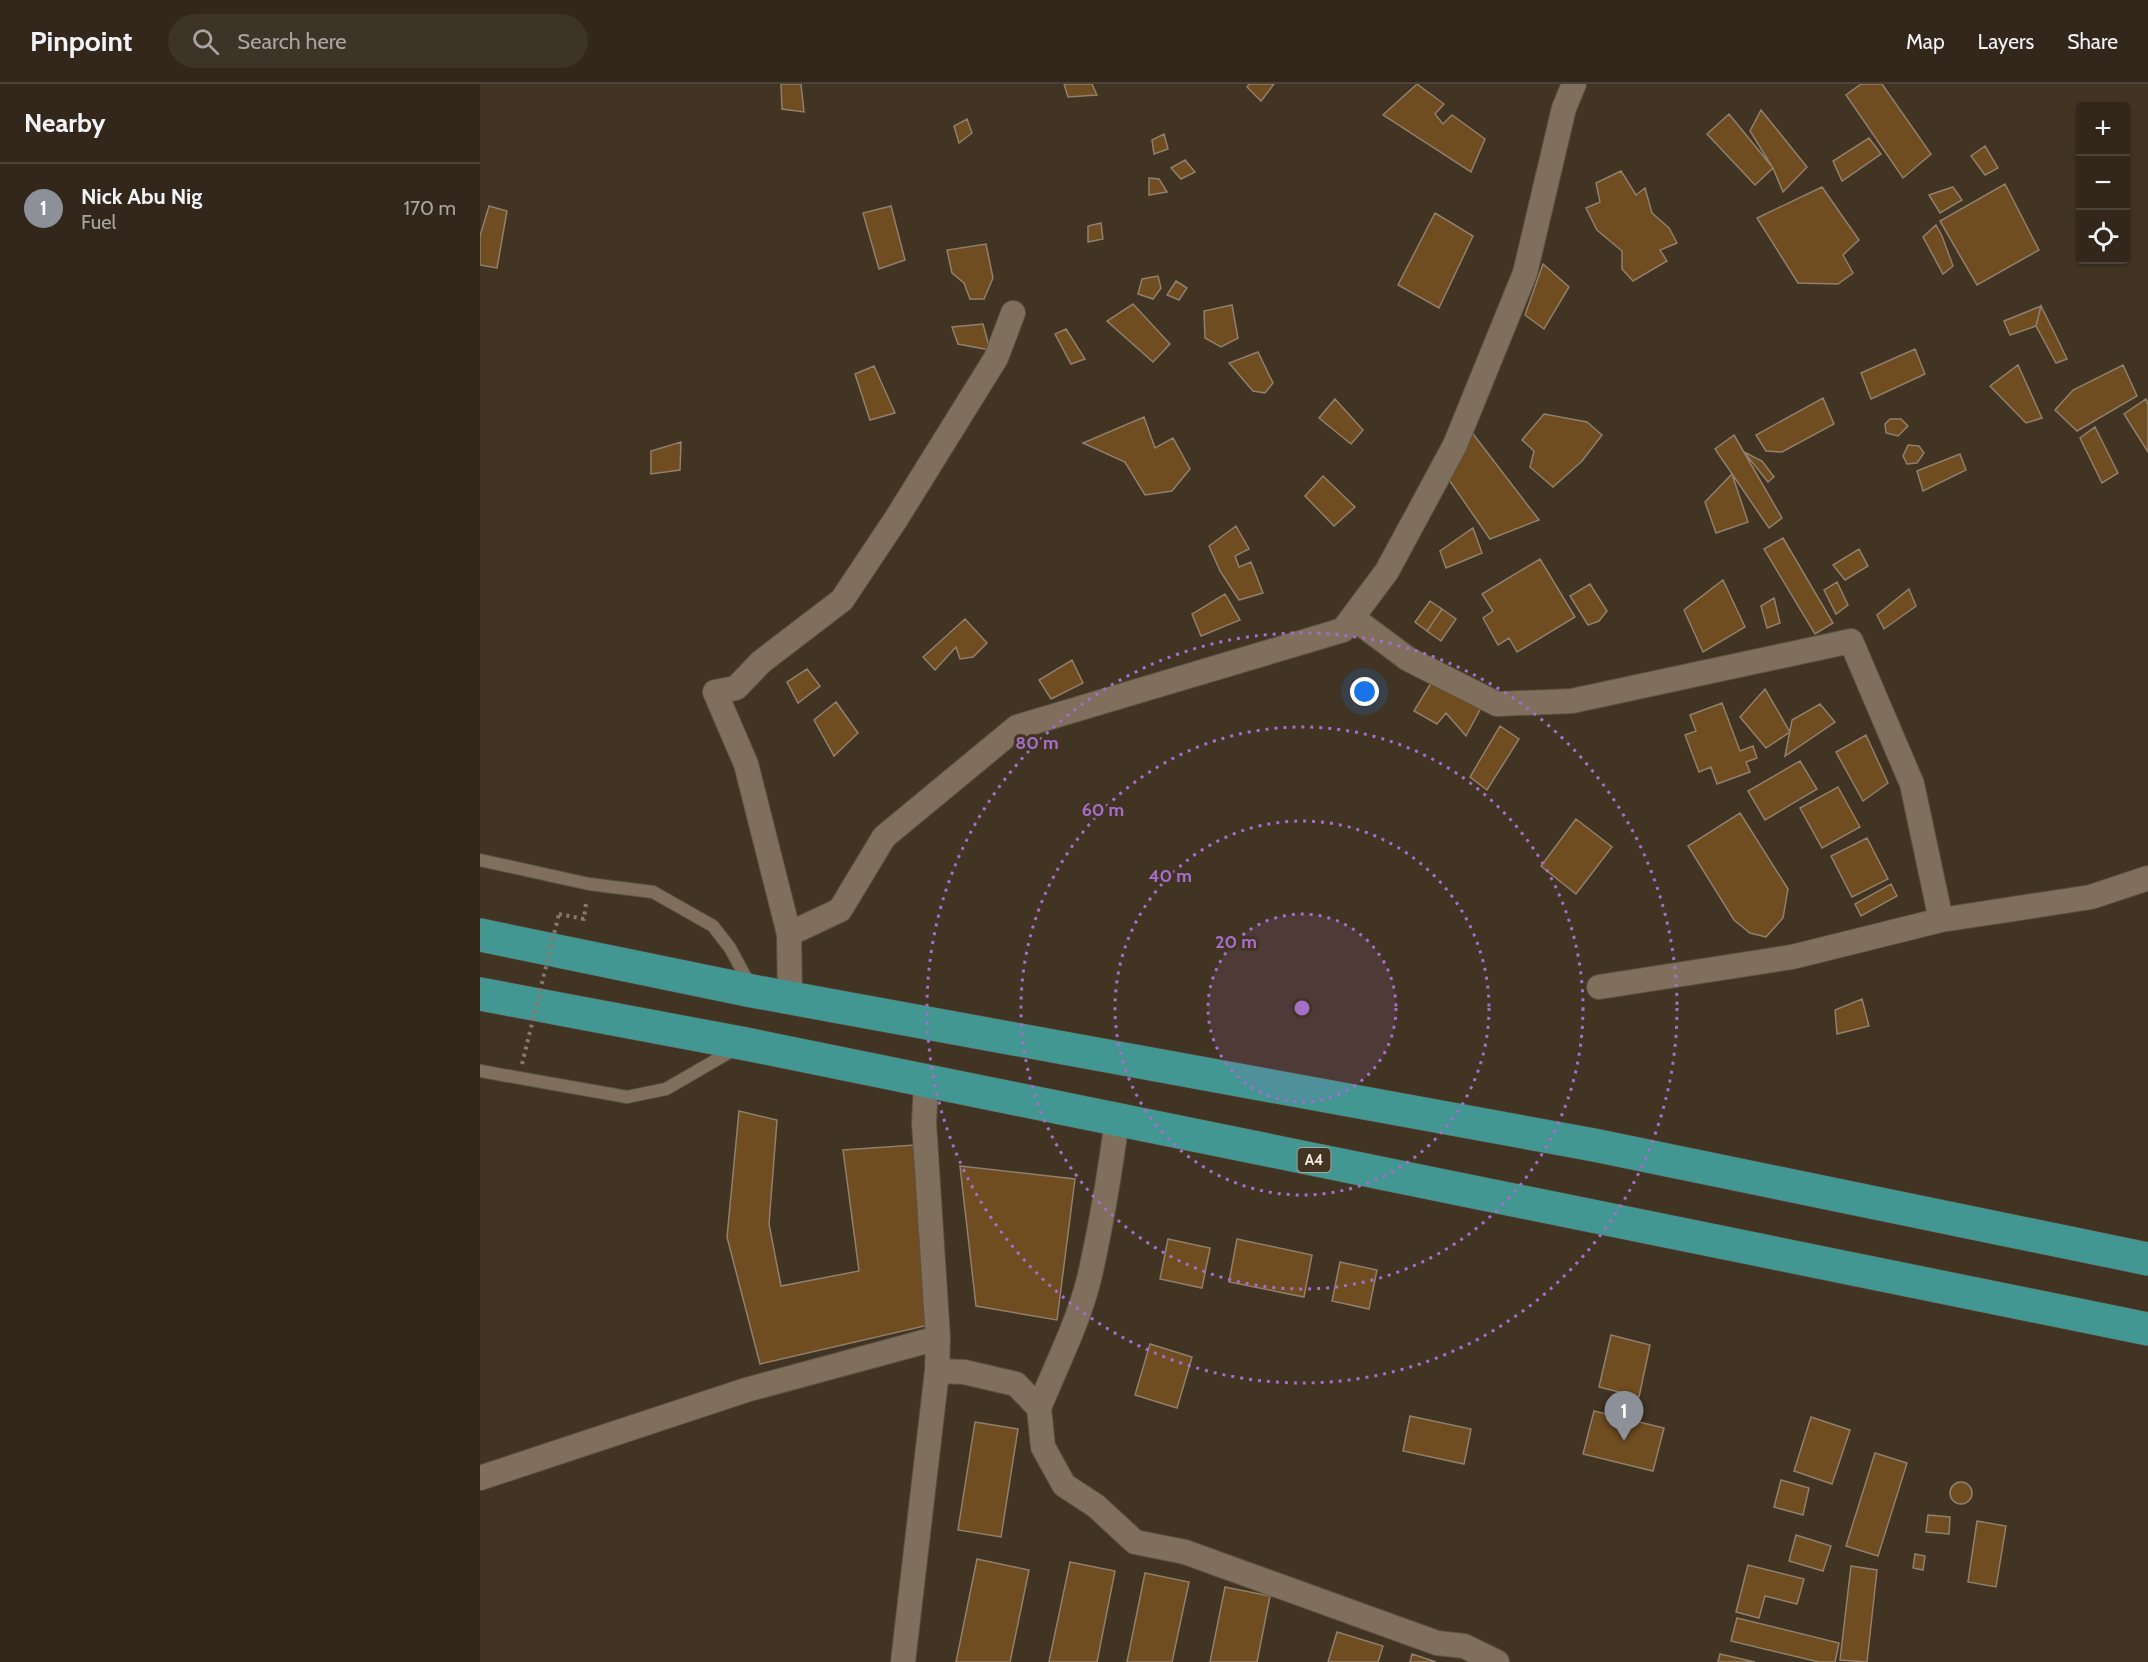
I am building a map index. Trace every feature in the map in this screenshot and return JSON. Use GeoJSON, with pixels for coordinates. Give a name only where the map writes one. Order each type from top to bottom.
{"type":"FeatureCollection","features":[{"type":"Feature","properties":{"kind":"highway"},"geometry":{"type":"LineString","coordinates":[[480,935],[752,991],[790,996],[1594,1144],[2148,1259]]}},
{"type":"Feature","properties":{"kind":"highway","name":"A4"},"geometry":{"type":"LineString","coordinates":[[480,994],[746,1044],[2148,1329]]}},
{"type":"Feature","properties":{"kind":"street"},"geometry":{"type":"LineString","coordinates":[[789,934],[840,910],[884,837],[1017,727],[1343,630],[1387,572],[1455,445],[1525,273],[1564,108],[1574,84]]}},
{"type":"Feature","properties":{"kind":"street"},"geometry":{"type":"LineString","coordinates":[[790,996],[789,934],[746,764],[716,692],[736,688],[761,662],[842,600],[896,519],[996,358],[1013,313]]}},
{"type":"Feature","properties":{"kind":"street"},"geometry":{"type":"LineString","coordinates":[[1353,618],[1408,659],[1497,704],[1572,700],[1851,641],[1911,784],[1941,920]]}},
{"type":"Feature","properties":{"kind":"street"},"geometry":{"type":"LineString","coordinates":[[1599,987],[1792,957],[1941,920],[2091,897],[2148,878]]}},
{"type":"Feature","properties":{"kind":"street"},"geometry":{"type":"LineString","coordinates":[[903,1662],[937,1371],[938,1338],[924,1123],[926,1081]]}},
{"type":"Feature","properties":{"kind":"street"},"geometry":{"type":"LineString","coordinates":[[1117,1120],[1088,1280],[1039,1408],[1043,1447],[1064,1485],[1096,1506],[1135,1542],[1185,1552],[1437,1643],[1464,1646],[1497,1662]]}},
{"type":"Feature","properties":{"kind":"street"},"geometry":{"type":"LineString","coordinates":[[480,1478],[746,1390],[938,1338]]}},
{"type":"Feature","properties":{"kind":"street"},"geometry":{"type":"LineString","coordinates":[[937,1371],[964,1372],[1016,1384],[1039,1408]]}},
{"type":"Feature","properties":{"kind":"lane"},"geometry":{"type":"LineString","coordinates":[[480,860],[589,884],[653,892],[713,926],[730,948],[752,991]]}},
{"type":"Feature","properties":{"kind":"lane"},"geometry":{"type":"LineString","coordinates":[[480,1071],[627,1097],[666,1089],[746,1044]]}},
{"type":"Feature","properties":{"kind":"path"},"geometry":{"type":"LineString","coordinates":[[522,1064],[559,914],[584,919],[589,884]]}},
{"type":"Feature","properties":{"kind":"building"},"geometry":{"type":"Polygon","coordinates":[[[781,84],[801,84],[804,112],[782,109],[781,84]]]}},
{"type":"Feature","properties":{"kind":"building"},"geometry":{"type":"Polygon","coordinates":[[[1064,84],[1092,84],[1097,95],[1068,97],[1064,84]]]}},
{"type":"Feature","properties":{"kind":"building"},"geometry":{"type":"Polygon","coordinates":[[[1249,84],[1274,84],[1261,101],[1247,87],[1249,84]]]}},
{"type":"Feature","properties":{"kind":"building"},"geometry":{"type":"Polygon","coordinates":[[[1417,84],[1444,104],[1435,114],[1443,124],[1452,115],[1485,139],[1471,172],[1383,115],[1417,84]]]}},
{"type":"Feature","properties":{"kind":"building"},"geometry":{"type":"Polygon","coordinates":[[[1861,84],[1882,84],[1931,154],[1903,178],[1846,95],[1861,84]]]}},
{"type":"Feature","properties":{"kind":"building"},"geometry":{"type":"Polygon","coordinates":[[[1761,110],[1807,167],[1783,192],[1773,168],[1750,131],[1761,110]]]}},
{"type":"Feature","properties":{"kind":"building"},"geometry":{"type":"Polygon","coordinates":[[[1729,114],[1773,168],[1755,185],[1707,134],[1729,114]]]}},
{"type":"Feature","properties":{"kind":"building"},"geometry":{"type":"Polygon","coordinates":[[[967,119],[972,133],[959,143],[954,126],[967,119]]]}},
{"type":"Feature","properties":{"kind":"building"},"geometry":{"type":"Polygon","coordinates":[[[1164,134],[1168,149],[1154,154],[1152,140],[1164,134]]]}},
{"type":"Feature","properties":{"kind":"building"},"geometry":{"type":"Polygon","coordinates":[[[1869,138],[1881,154],[1842,181],[1833,161],[1869,138]]]}},
{"type":"Feature","properties":{"kind":"building"},"geometry":{"type":"Polygon","coordinates":[[[1985,146],[1998,168],[1985,175],[1971,156],[1985,146]]]}},
{"type":"Feature","properties":{"kind":"building"},"geometry":{"type":"Polygon","coordinates":[[[1185,160],[1195,172],[1181,179],[1171,168],[1185,160]]]}},
{"type":"Feature","properties":{"kind":"building"},"geometry":{"type":"Polygon","coordinates":[[[1621,171],[1636,195],[1645,188],[1652,213],[1669,228],[1677,243],[1660,250],[1667,261],[1633,281],[1622,269],[1622,251],[1597,230],[1586,208],[1600,202],[1596,183],[1621,171]]]}},
{"type":"Feature","properties":{"kind":"building"},"geometry":{"type":"Polygon","coordinates":[[[1149,178],[1159,179],[1167,192],[1149,195],[1149,178]]]}},
{"type":"Feature","properties":{"kind":"building"},"geometry":{"type":"Polygon","coordinates":[[[2005,184],[2039,250],[1977,285],[1940,221],[2005,184]]]}},
{"type":"Feature","properties":{"kind":"building"},"geometry":{"type":"Polygon","coordinates":[[[1822,187],[1859,240],[1843,255],[1853,273],[1838,284],[1798,283],[1757,218],[1822,187]]]}},
{"type":"Feature","properties":{"kind":"building"},"geometry":{"type":"Polygon","coordinates":[[[1953,187],[1962,200],[1940,213],[1929,195],[1953,187]]]}},
{"type":"Feature","properties":{"kind":"building"},"geometry":{"type":"Polygon","coordinates":[[[489,206],[507,211],[497,268],[480,265],[480,236],[489,206]]]}},
{"type":"Feature","properties":{"kind":"building"},"geometry":{"type":"Polygon","coordinates":[[[891,206],[905,260],[879,269],[863,213],[891,206]]]}},
{"type":"Feature","properties":{"kind":"building"},"geometry":{"type":"Polygon","coordinates":[[[1435,213],[1473,236],[1439,308],[1398,285],[1435,213]]]}},
{"type":"Feature","properties":{"kind":"building"},"geometry":{"type":"Polygon","coordinates":[[[1101,223],[1103,239],[1088,242],[1088,226],[1101,223]]]}},
{"type":"Feature","properties":{"kind":"building"},"geometry":{"type":"Polygon","coordinates":[[[1936,225],[1953,266],[1943,274],[1923,237],[1936,225]]]}},
{"type":"Feature","properties":{"kind":"building"},"geometry":{"type":"Polygon","coordinates":[[[986,244],[993,278],[984,299],[970,299],[964,283],[952,273],[947,250],[986,244]]]}},
{"type":"Feature","properties":{"kind":"building"},"geometry":{"type":"Polygon","coordinates":[[[1543,264],[1569,287],[1544,329],[1525,315],[1543,264]]]}},
{"type":"Feature","properties":{"kind":"building"},"geometry":{"type":"Polygon","coordinates":[[[1158,276],[1161,288],[1153,299],[1138,294],[1142,279],[1158,276]]]}},
{"type":"Feature","properties":{"kind":"building"},"geometry":{"type":"Polygon","coordinates":[[[1176,281],[1187,288],[1179,300],[1167,295],[1176,281]]]}},
{"type":"Feature","properties":{"kind":"building"},"geometry":{"type":"Polygon","coordinates":[[[1133,304],[1170,344],[1153,362],[1107,321],[1133,304]]]}},
{"type":"Feature","properties":{"kind":"building"},"geometry":{"type":"Polygon","coordinates":[[[1232,305],[1238,338],[1221,347],[1205,338],[1204,311],[1232,305]]]}},
{"type":"Feature","properties":{"kind":"building"},"geometry":{"type":"Polygon","coordinates":[[[2041,306],[2067,359],[2056,363],[2036,326],[2041,306]]]}},
{"type":"Feature","properties":{"kind":"building"},"geometry":{"type":"Polygon","coordinates":[[[2041,306],[2036,326],[2010,335],[2004,321],[2041,306]]]}},
{"type":"Feature","properties":{"kind":"building"},"geometry":{"type":"Polygon","coordinates":[[[983,324],[990,350],[958,344],[952,327],[983,324]]]}},
{"type":"Feature","properties":{"kind":"building"},"geometry":{"type":"Polygon","coordinates":[[[1066,329],[1085,359],[1071,364],[1055,334],[1066,329]]]}},
{"type":"Feature","properties":{"kind":"building"},"geometry":{"type":"Polygon","coordinates":[[[1915,349],[1925,374],[1871,399],[1861,373],[1915,349]]]}},
{"type":"Feature","properties":{"kind":"building"},"geometry":{"type":"Polygon","coordinates":[[[1258,352],[1273,383],[1265,393],[1253,391],[1229,363],[1258,352]]]}},
{"type":"Feature","properties":{"kind":"building"},"geometry":{"type":"Polygon","coordinates":[[[2018,365],[2042,418],[2026,423],[1990,386],[2018,365]]]}},
{"type":"Feature","properties":{"kind":"building"},"geometry":{"type":"Polygon","coordinates":[[[2123,365],[2137,396],[2077,431],[2055,410],[2073,390],[2123,365]]]}},
{"type":"Feature","properties":{"kind":"building"},"geometry":{"type":"Polygon","coordinates":[[[874,366],[895,413],[870,420],[855,374],[874,366]]]}},
{"type":"Feature","properties":{"kind":"building"},"geometry":{"type":"Polygon","coordinates":[[[1823,398],[1834,424],[1782,452],[1766,451],[1756,435],[1823,398]]]}},
{"type":"Feature","properties":{"kind":"building"},"geometry":{"type":"Polygon","coordinates":[[[1335,399],[1363,430],[1351,444],[1319,418],[1335,399]]]}},
{"type":"Feature","properties":{"kind":"building"},"geometry":{"type":"Polygon","coordinates":[[[2146,399],[2148,404],[2148,452],[2124,414],[2146,399]]]}},
{"type":"Feature","properties":{"kind":"building"},"geometry":{"type":"Polygon","coordinates":[[[1544,414],[1587,422],[1602,435],[1582,461],[1553,487],[1530,467],[1534,451],[1522,440],[1544,414]]]}},
{"type":"Feature","properties":{"kind":"building"},"geometry":{"type":"Polygon","coordinates":[[[1144,417],[1155,448],[1173,438],[1190,469],[1172,491],[1145,495],[1125,462],[1083,443],[1144,417]]]}},
{"type":"Feature","properties":{"kind":"building"},"geometry":{"type":"Polygon","coordinates":[[[1890,419],[1901,419],[1908,426],[1898,436],[1886,433],[1885,424],[1890,419]]]}},
{"type":"Feature","properties":{"kind":"building"},"geometry":{"type":"Polygon","coordinates":[[[2095,427],[2118,473],[2102,483],[2080,438],[2095,427]]]}},
{"type":"Feature","properties":{"kind":"building"},"geometry":{"type":"Polygon","coordinates":[[[1470,430],[1539,520],[1490,539],[1447,477],[1470,430]]]}},
{"type":"Feature","properties":{"kind":"building"},"geometry":{"type":"Polygon","coordinates":[[[1734,435],[1782,518],[1769,528],[1715,449],[1734,435]]]}},
{"type":"Feature","properties":{"kind":"building"},"geometry":{"type":"Polygon","coordinates":[[[681,442],[680,470],[651,474],[651,451],[681,442]]]}},
{"type":"Feature","properties":{"kind":"building"},"geometry":{"type":"Polygon","coordinates":[[[1908,445],[1919,446],[1924,453],[1917,463],[1907,464],[1903,456],[1908,445]]]}},
{"type":"Feature","properties":{"kind":"building"},"geometry":{"type":"Polygon","coordinates":[[[1744,452],[1762,461],[1774,477],[1768,482],[1744,452]]]}},
{"type":"Feature","properties":{"kind":"building"},"geometry":{"type":"Polygon","coordinates":[[[1960,454],[1966,470],[1923,491],[1917,471],[1960,454]]]}},
{"type":"Feature","properties":{"kind":"building"},"geometry":{"type":"Polygon","coordinates":[[[1732,474],[1748,522],[1716,533],[1705,502],[1732,474]]]}},
{"type":"Feature","properties":{"kind":"building"},"geometry":{"type":"Polygon","coordinates":[[[1323,476],[1355,507],[1334,526],[1305,496],[1323,476]]]}},
{"type":"Feature","properties":{"kind":"building"},"geometry":{"type":"Polygon","coordinates":[[[1236,526],[1249,549],[1235,556],[1239,567],[1251,562],[1263,593],[1239,600],[1220,571],[1209,546],[1236,526]]]}},
{"type":"Feature","properties":{"kind":"building"},"geometry":{"type":"Polygon","coordinates":[[[1473,528],[1482,553],[1446,568],[1440,551],[1473,528]]]}},
{"type":"Feature","properties":{"kind":"building"},"geometry":{"type":"Polygon","coordinates":[[[1783,538],[1833,623],[1815,634],[1764,549],[1783,538]]]}},
{"type":"Feature","properties":{"kind":"building"},"geometry":{"type":"Polygon","coordinates":[[[1859,549],[1868,566],[1845,580],[1833,565],[1859,549]]]}},
{"type":"Feature","properties":{"kind":"building"},"geometry":{"type":"Polygon","coordinates":[[[1540,559],[1575,617],[1517,652],[1509,638],[1498,645],[1483,618],[1493,611],[1482,594],[1540,559]]]}},
{"type":"Feature","properties":{"kind":"building"},"geometry":{"type":"Polygon","coordinates":[[[1723,580],[1745,627],[1703,652],[1684,610],[1723,580]]]}},
{"type":"Feature","properties":{"kind":"building"},"geometry":{"type":"Polygon","coordinates":[[[1837,582],[1848,605],[1836,614],[1824,590],[1837,582]]]}},
{"type":"Feature","properties":{"kind":"building"},"geometry":{"type":"Polygon","coordinates":[[[1590,584],[1607,611],[1599,621],[1588,625],[1570,596],[1590,584]]]}},
{"type":"Feature","properties":{"kind":"building"},"geometry":{"type":"Polygon","coordinates":[[[1909,589],[1916,606],[1884,629],[1877,615],[1909,589]]]}},
{"type":"Feature","properties":{"kind":"building"},"geometry":{"type":"Polygon","coordinates":[[[1225,594],[1240,620],[1201,636],[1192,614],[1225,594]]]}},
{"type":"Feature","properties":{"kind":"building"},"geometry":{"type":"Polygon","coordinates":[[[1774,598],[1780,623],[1767,628],[1761,606],[1774,598]]]}},
{"type":"Feature","properties":{"kind":"building"},"geometry":{"type":"Polygon","coordinates":[[[1430,601],[1442,609],[1427,631],[1415,622],[1430,601]]]}},
{"type":"Feature","properties":{"kind":"building"},"geometry":{"type":"Polygon","coordinates":[[[1442,609],[1456,619],[1441,641],[1427,631],[1442,609]]]}},
{"type":"Feature","properties":{"kind":"building"},"geometry":{"type":"Polygon","coordinates":[[[965,619],[987,643],[973,657],[960,659],[956,647],[935,670],[923,657],[965,619]]]}},
{"type":"Feature","properties":{"kind":"building"},"geometry":{"type":"Polygon","coordinates":[[[1072,660],[1083,683],[1051,699],[1039,680],[1072,660]]]}},
{"type":"Feature","properties":{"kind":"building"},"geometry":{"type":"Polygon","coordinates":[[[807,669],[820,686],[798,703],[787,682],[807,669]]]}},
{"type":"Feature","properties":{"kind":"building"},"geometry":{"type":"Polygon","coordinates":[[[1434,678],[1483,704],[1466,736],[1446,713],[1437,724],[1414,711],[1434,678]]]}},
{"type":"Feature","properties":{"kind":"building"},"geometry":{"type":"Polygon","coordinates":[[[1765,689],[1790,732],[1766,748],[1740,717],[1765,689]]]}},
{"type":"Feature","properties":{"kind":"building"},"geometry":{"type":"Polygon","coordinates":[[[836,702],[858,733],[834,756],[814,720],[836,702]]]}},
{"type":"Feature","properties":{"kind":"building"},"geometry":{"type":"Polygon","coordinates":[[[1722,703],[1740,751],[1753,746],[1757,758],[1746,762],[1750,772],[1717,784],[1711,767],[1699,772],[1685,735],[1696,731],[1690,715],[1722,703]]]}},
{"type":"Feature","properties":{"kind":"building"},"geometry":{"type":"Polygon","coordinates":[[[1820,704],[1835,722],[1785,756],[1792,720],[1820,704]]]}},
{"type":"Feature","properties":{"kind":"building"},"geometry":{"type":"Polygon","coordinates":[[[1500,726],[1519,739],[1487,790],[1470,777],[1500,726]]]}},
{"type":"Feature","properties":{"kind":"building"},"geometry":{"type":"Polygon","coordinates":[[[1866,735],[1888,783],[1863,801],[1836,752],[1866,735]]]}},
{"type":"Feature","properties":{"kind":"building"},"geometry":{"type":"Polygon","coordinates":[[[1800,761],[1817,789],[1765,820],[1748,791],[1800,761]]]}},
{"type":"Feature","properties":{"kind":"building"},"geometry":{"type":"Polygon","coordinates":[[[1838,787],[1860,827],[1822,848],[1800,808],[1838,787]]]}},
{"type":"Feature","properties":{"kind":"building"},"geometry":{"type":"Polygon","coordinates":[[[1740,813],[1788,889],[1783,918],[1766,937],[1750,933],[1734,920],[1688,846],[1740,813]]]}},
{"type":"Feature","properties":{"kind":"building"},"geometry":{"type":"Polygon","coordinates":[[[1576,819],[1612,847],[1576,894],[1541,866],[1576,819]]]}},
{"type":"Feature","properties":{"kind":"building"},"geometry":{"type":"Polygon","coordinates":[[[1867,838],[1888,879],[1852,897],[1831,856],[1867,838]]]}},
{"type":"Feature","properties":{"kind":"building"},"geometry":{"type":"Polygon","coordinates":[[[1891,884],[1897,896],[1861,916],[1855,904],[1891,884]]]}},
{"type":"Feature","properties":{"kind":"building"},"geometry":{"type":"Polygon","coordinates":[[[1862,999],[1869,1026],[1837,1034],[1835,1010],[1862,999]]]}},
{"type":"Feature","properties":{"kind":"building"},"geometry":{"type":"Polygon","coordinates":[[[739,1111],[777,1120],[769,1224],[781,1286],[859,1271],[843,1150],[915,1145],[933,1324],[760,1364],[727,1237],[739,1111]]]}},
{"type":"Feature","properties":{"kind":"building"},"geometry":{"type":"Polygon","coordinates":[[[960,1166],[1075,1179],[1057,1320],[976,1306],[960,1166]]]}},
{"type":"Feature","properties":{"kind":"building"},"geometry":{"type":"Polygon","coordinates":[[[1168,1239],[1210,1248],[1202,1288],[1160,1279],[1168,1239]]]}},
{"type":"Feature","properties":{"kind":"building"},"geometry":{"type":"Polygon","coordinates":[[[1237,1239],[1312,1255],[1304,1297],[1229,1282],[1237,1239]]]}},
{"type":"Feature","properties":{"kind":"building"},"geometry":{"type":"Polygon","coordinates":[[[1340,1262],[1377,1270],[1369,1309],[1332,1301],[1340,1262]]]}},
{"type":"Feature","properties":{"kind":"building"},"geometry":{"type":"Polygon","coordinates":[[[1611,1335],[1650,1345],[1639,1397],[1599,1387],[1611,1335]]]}},
{"type":"Feature","properties":{"kind":"building"},"geometry":{"type":"Polygon","coordinates":[[[1150,1344],[1192,1357],[1177,1408],[1135,1395],[1150,1344]]]}},
{"type":"Feature","properties":{"kind":"building"},"geometry":{"type":"Polygon","coordinates":[[[1594,1411],[1664,1428],[1653,1471],[1583,1454],[1594,1411]]]}},
{"type":"Feature","properties":{"kind":"building"},"geometry":{"type":"Polygon","coordinates":[[[1410,1416],[1471,1429],[1464,1464],[1403,1451],[1410,1416]]]}},
{"type":"Feature","properties":{"kind":"building"},"geometry":{"type":"Polygon","coordinates":[[[1811,1417],[1850,1430],[1832,1484],[1794,1471],[1811,1417]]]}},
{"type":"Feature","properties":{"kind":"building"},"geometry":{"type":"Polygon","coordinates":[[[975,1422],[1018,1429],[1001,1537],[958,1530],[975,1422]]]}},
{"type":"Feature","properties":{"kind":"building"},"geometry":{"type":"Polygon","coordinates":[[[1875,1453],[1907,1463],[1878,1556],[1846,1546],[1875,1453]]]}},
{"type":"Feature","properties":{"kind":"building"},"geometry":{"type":"Polygon","coordinates":[[[1781,1480],[1809,1488],[1803,1515],[1774,1507],[1781,1480]]]}},
{"type":"Feature","properties":{"kind":"building"},"geometry":{"type":"Polygon","coordinates":[[[1961,1482],[1969,1485],[1972,1493],[1969,1501],[1961,1504],[1953,1501],[1950,1493],[1953,1485],[1961,1482]]]}},
{"type":"Feature","properties":{"kind":"building"},"geometry":{"type":"Polygon","coordinates":[[[1928,1515],[1950,1517],[1949,1534],[1926,1532],[1928,1515]]]}},
{"type":"Feature","properties":{"kind":"building"},"geometry":{"type":"Polygon","coordinates":[[[1977,1521],[2006,1526],[1996,1587],[1968,1582],[1977,1521]]]}},
{"type":"Feature","properties":{"kind":"building"},"geometry":{"type":"Polygon","coordinates":[[[1796,1535],[1831,1546],[1823,1571],[1789,1561],[1796,1535]]]}},
{"type":"Feature","properties":{"kind":"building"},"geometry":{"type":"Polygon","coordinates":[[[1915,1554],[1925,1556],[1923,1570],[1913,1568],[1915,1554]]]}},
{"type":"Feature","properties":{"kind":"building"},"geometry":{"type":"Polygon","coordinates":[[[977,1559],[1029,1570],[1010,1662],[956,1662],[977,1559]]]}},
{"type":"Feature","properties":{"kind":"building"},"geometry":{"type":"Polygon","coordinates":[[[1070,1562],[1115,1571],[1097,1662],[1049,1662],[1070,1562]]]}},
{"type":"Feature","properties":{"kind":"building"},"geometry":{"type":"Polygon","coordinates":[[[1748,1565],[1804,1579],[1797,1604],[1765,1596],[1759,1618],[1736,1612],[1748,1565]]]}},
{"type":"Feature","properties":{"kind":"building"},"geometry":{"type":"Polygon","coordinates":[[[1851,1566],[1877,1570],[1867,1662],[1840,1660],[1851,1566]]]}},
{"type":"Feature","properties":{"kind":"building"},"geometry":{"type":"Polygon","coordinates":[[[1145,1573],[1189,1582],[1172,1662],[1127,1662],[1145,1573]]]}},
{"type":"Feature","properties":{"kind":"building"},"geometry":{"type":"Polygon","coordinates":[[[1225,1587],[1270,1596],[1257,1662],[1210,1662],[1225,1587]]]}},
{"type":"Feature","properties":{"kind":"building"},"geometry":{"type":"Polygon","coordinates":[[[1737,1618],[1839,1643],[1835,1662],[1819,1662],[1731,1641],[1737,1618]]]}},
{"type":"Feature","properties":{"kind":"building"},"geometry":{"type":"Polygon","coordinates":[[[1337,1632],[1383,1646],[1378,1662],[1328,1662],[1337,1632]]]}},
{"type":"Feature","properties":{"kind":"building"},"geometry":{"type":"Polygon","coordinates":[[[1412,1654],[1436,1662],[1410,1662],[1412,1654]]]}},
{"type":"Feature","properties":{"kind":"building"},"geometry":{"type":"Polygon","coordinates":[[[1720,1654],[1755,1662],[1718,1662],[1720,1654]]]}},
{"type":"Feature","properties":{"kind":"place","name":"Nick Abu Nig"},"geometry":{"type":"Point","coordinates":[1624,1441]}}]}
